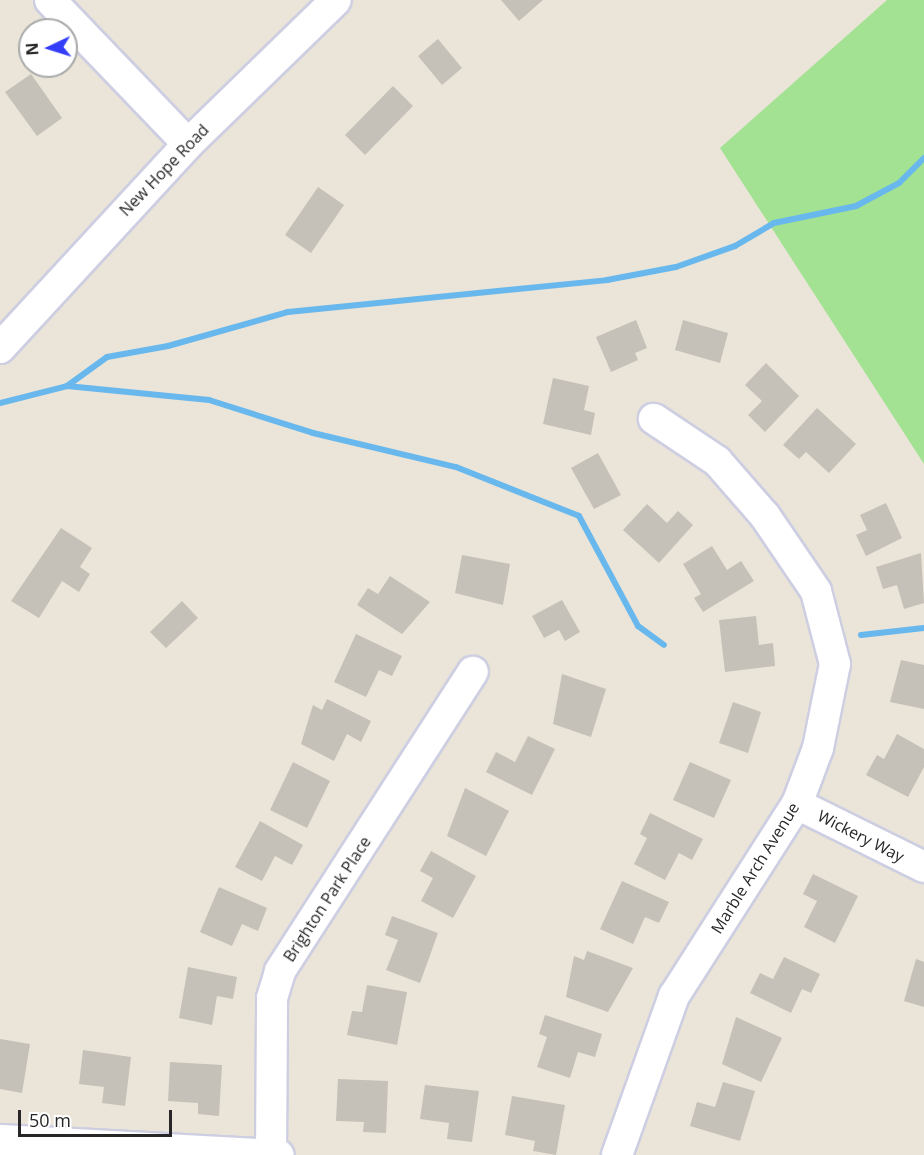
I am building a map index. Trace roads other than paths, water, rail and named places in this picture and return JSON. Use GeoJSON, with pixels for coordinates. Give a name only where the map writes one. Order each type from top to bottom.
{"type":"FeatureCollection","features":[{"type":"Feature","properties":{"kind":"street"},"geometry":{"type":"LineString","coordinates":[[50,0],[188,144]]}},
{"type":"Feature","properties":{"kind":"street","name":"New Hope Road"},"geometry":{"type":"LineString","coordinates":[[0,348],[188,144],[336,0]]}},
{"type":"Feature","properties":{"kind":"street","name":"Marble Arch Avenue"},"geometry":{"type":"LineString","coordinates":[[617,1155],[674,996],[797,804],[818,748],[835,664],[816,591],[765,516],[717,461],[654,419]]}},
{"type":"Feature","properties":{"kind":"street","name":"Brighton Park Place"},"geometry":{"type":"LineString","coordinates":[[275,1154],[272,998],[280,971],[473,672]]}},
{"type":"Feature","properties":{"kind":"street","name":"Wickery Way"},"geometry":{"type":"LineString","coordinates":[[797,804],[924,867]]}},
{"type":"Feature","properties":{"kind":"street"},"geometry":{"type":"LineString","coordinates":[[0,1140],[275,1154]]}},
{"type":"Feature","properties":{"kind":"waterway"},"geometry":{"type":"LineString","coordinates":[[67,386],[107,357],[168,346],[288,312],[607,280],[676,267],[735,246],[774,223],[856,206],[899,183],[924,158]]}},
{"type":"Feature","properties":{"kind":"waterway"},"geometry":{"type":"LineString","coordinates":[[0,403],[67,386],[209,400],[313,433],[456,467],[579,516],[638,626],[664,645]]}},
{"type":"Feature","properties":{"kind":"waterway"},"geometry":{"type":"LineString","coordinates":[[861,635],[924,628]]}}]}
